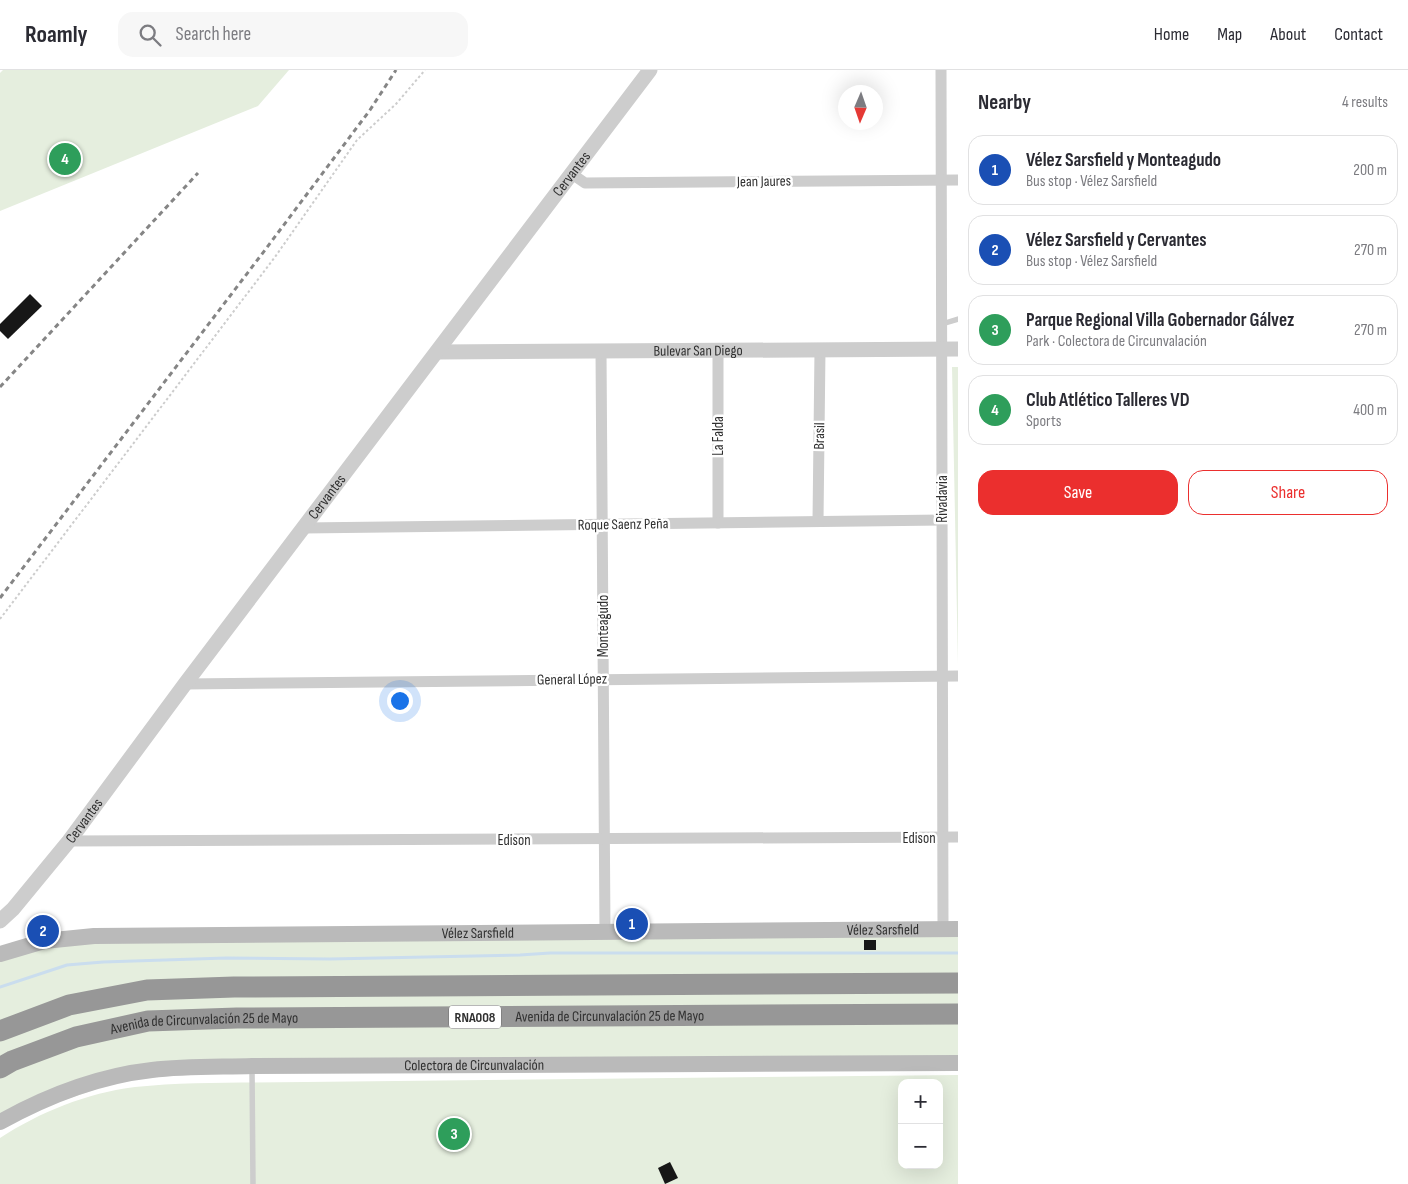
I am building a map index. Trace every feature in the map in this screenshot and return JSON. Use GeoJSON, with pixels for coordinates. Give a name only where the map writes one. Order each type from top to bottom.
{"type":"FeatureCollection","features":[{"type":"Feature","properties":{"kind":"highway","name":"Avenida de Circunvalación 25 de Mayo"},"geometry":{"type":"LineString","coordinates":[[0,1031],[69,1005],[147,990],[234,987],[958,983]]}},
{"type":"Feature","properties":{"kind":"highway","name":"Avenida de Circunvalación 25 de Mayo"},"geometry":{"type":"LineString","coordinates":[[0,1068],[12,1061],[76,1037],[148,1021],[247,1018],[958,1014]]}},
{"type":"Feature","properties":{"kind":"main road","name":"Vélez Sarsfield"},"geometry":{"type":"LineString","coordinates":[[0,954],[44,940],[94,936],[950,929]]}},
{"type":"Feature","properties":{"kind":"main road","name":"Colectora de Circunvalación"},"geometry":{"type":"LineString","coordinates":[[0,1122],[34,1104],[92,1082],[152,1070],[252,1066],[958,1063]]}},
{"type":"Feature","properties":{"kind":"street","name":"Cervantes"},"geometry":{"type":"LineString","coordinates":[[0,921],[69,841],[185,684],[650,70]]}},
{"type":"Feature","properties":{"kind":"street","name":"Rivadavia"},"geometry":{"type":"LineString","coordinates":[[941,70],[943,837],[950,929]]}},
{"type":"Feature","properties":{"kind":"street","name":"Jean Jaures"},"geometry":{"type":"LineString","coordinates":[[572,174],[585,183],[958,180]]}},
{"type":"Feature","properties":{"kind":"street","name":"Bulevar San Diego"},"geometry":{"type":"LineString","coordinates":[[438,352],[958,349]]}},
{"type":"Feature","properties":{"kind":"street","name":"La Falda"},"geometry":{"type":"LineString","coordinates":[[718,350],[718,522]]}},
{"type":"Feature","properties":{"kind":"street","name":"Brasil"},"geometry":{"type":"LineString","coordinates":[[818,521],[820,350]]}},
{"type":"Feature","properties":{"kind":"street","name":"Monteagudo"},"geometry":{"type":"LineString","coordinates":[[601,351],[605,931]]}},
{"type":"Feature","properties":{"kind":"street","name":"Roque Saenz Peña"},"geometry":{"type":"LineString","coordinates":[[304,528],[942,520]]}},
{"type":"Feature","properties":{"kind":"street","name":"General López"},"geometry":{"type":"LineString","coordinates":[[185,684],[958,676]]}},
{"type":"Feature","properties":{"kind":"street","name":"Edison"},"geometry":{"type":"LineString","coordinates":[[69,841],[958,837]]}},
{"type":"Feature","properties":{"kind":"lane"},"geometry":{"type":"LineString","coordinates":[[942,324],[958,319]]}},
{"type":"Feature","properties":{"kind":"lane"},"geometry":{"type":"LineString","coordinates":[[252,1066],[253,1184]]}},
{"type":"Feature","properties":{"kind":"path"},"geometry":{"type":"LineString","coordinates":[[0,619],[265,271],[357,140],[396,104],[424,70]]}},
{"type":"Feature","properties":{"kind":"green space"},"geometry":{"type":"Polygon","coordinates":[[[3,70],[289,70],[258,106],[0,211],[0,73],[3,70]]]}},
{"type":"Feature","properties":{"kind":"green space"},"geometry":{"type":"Polygon","coordinates":[[[952,367],[958,367],[958,665],[952,367]]]}},
{"type":"Feature","properties":{"kind":"green space"},"geometry":{"type":"Polygon","coordinates":[[[958,929],[958,1063],[152,1070],[0,1122],[0,954],[44,941],[958,929]]]}},
{"type":"Feature","properties":{"kind":"green space"},"geometry":{"type":"Polygon","coordinates":[[[958,1075],[958,1184],[0,1184],[0,1138],[31,1120],[64,1105],[117,1090],[156,1085],[958,1075]]]}},
{"type":"Feature","properties":{"kind":"building"},"geometry":{"type":"Polygon","coordinates":[[[30,294],[42,306],[8,339],[0,331],[0,324],[30,294]]]}},
{"type":"Feature","properties":{"kind":"building"},"geometry":{"type":"Polygon","coordinates":[[[864,940],[876,940],[876,950],[864,950],[864,940]]]}},
{"type":"Feature","properties":{"kind":"building"},"geometry":{"type":"Polygon","coordinates":[[[670,1162],[678,1178],[665,1184],[658,1168],[670,1162]]]}},
{"type":"Feature","properties":{"kind":"waterway"},"geometry":{"type":"LineString","coordinates":[[0,987],[67,965],[103,962],[226,958],[330,959],[550,953],[958,953]]}},
{"type":"Feature","properties":{"kind":"railway"},"geometry":{"type":"LineString","coordinates":[[0,598],[265,250],[370,110],[396,70]]}},
{"type":"Feature","properties":{"kind":"railway"},"geometry":{"type":"LineString","coordinates":[[0,387],[198,173]]}},
{"type":"Feature","properties":{"kind":"place","name":"Club Atlético Talleres VD"},"geometry":{"type":"Point","coordinates":[65,159]}},
{"type":"Feature","properties":{"kind":"place","name":"Vélez Sarsfield y Monteagudo"},"geometry":{"type":"Point","coordinates":[632,924]}},
{"type":"Feature","properties":{"kind":"place","name":"Vélez Sarsfield y Cervantes"},"geometry":{"type":"Point","coordinates":[43,931]}},
{"type":"Feature","properties":{"kind":"place","name":"Parque Regional Villa Gobernador Gálvez"},"geometry":{"type":"Point","coordinates":[454,1134]}}]}
